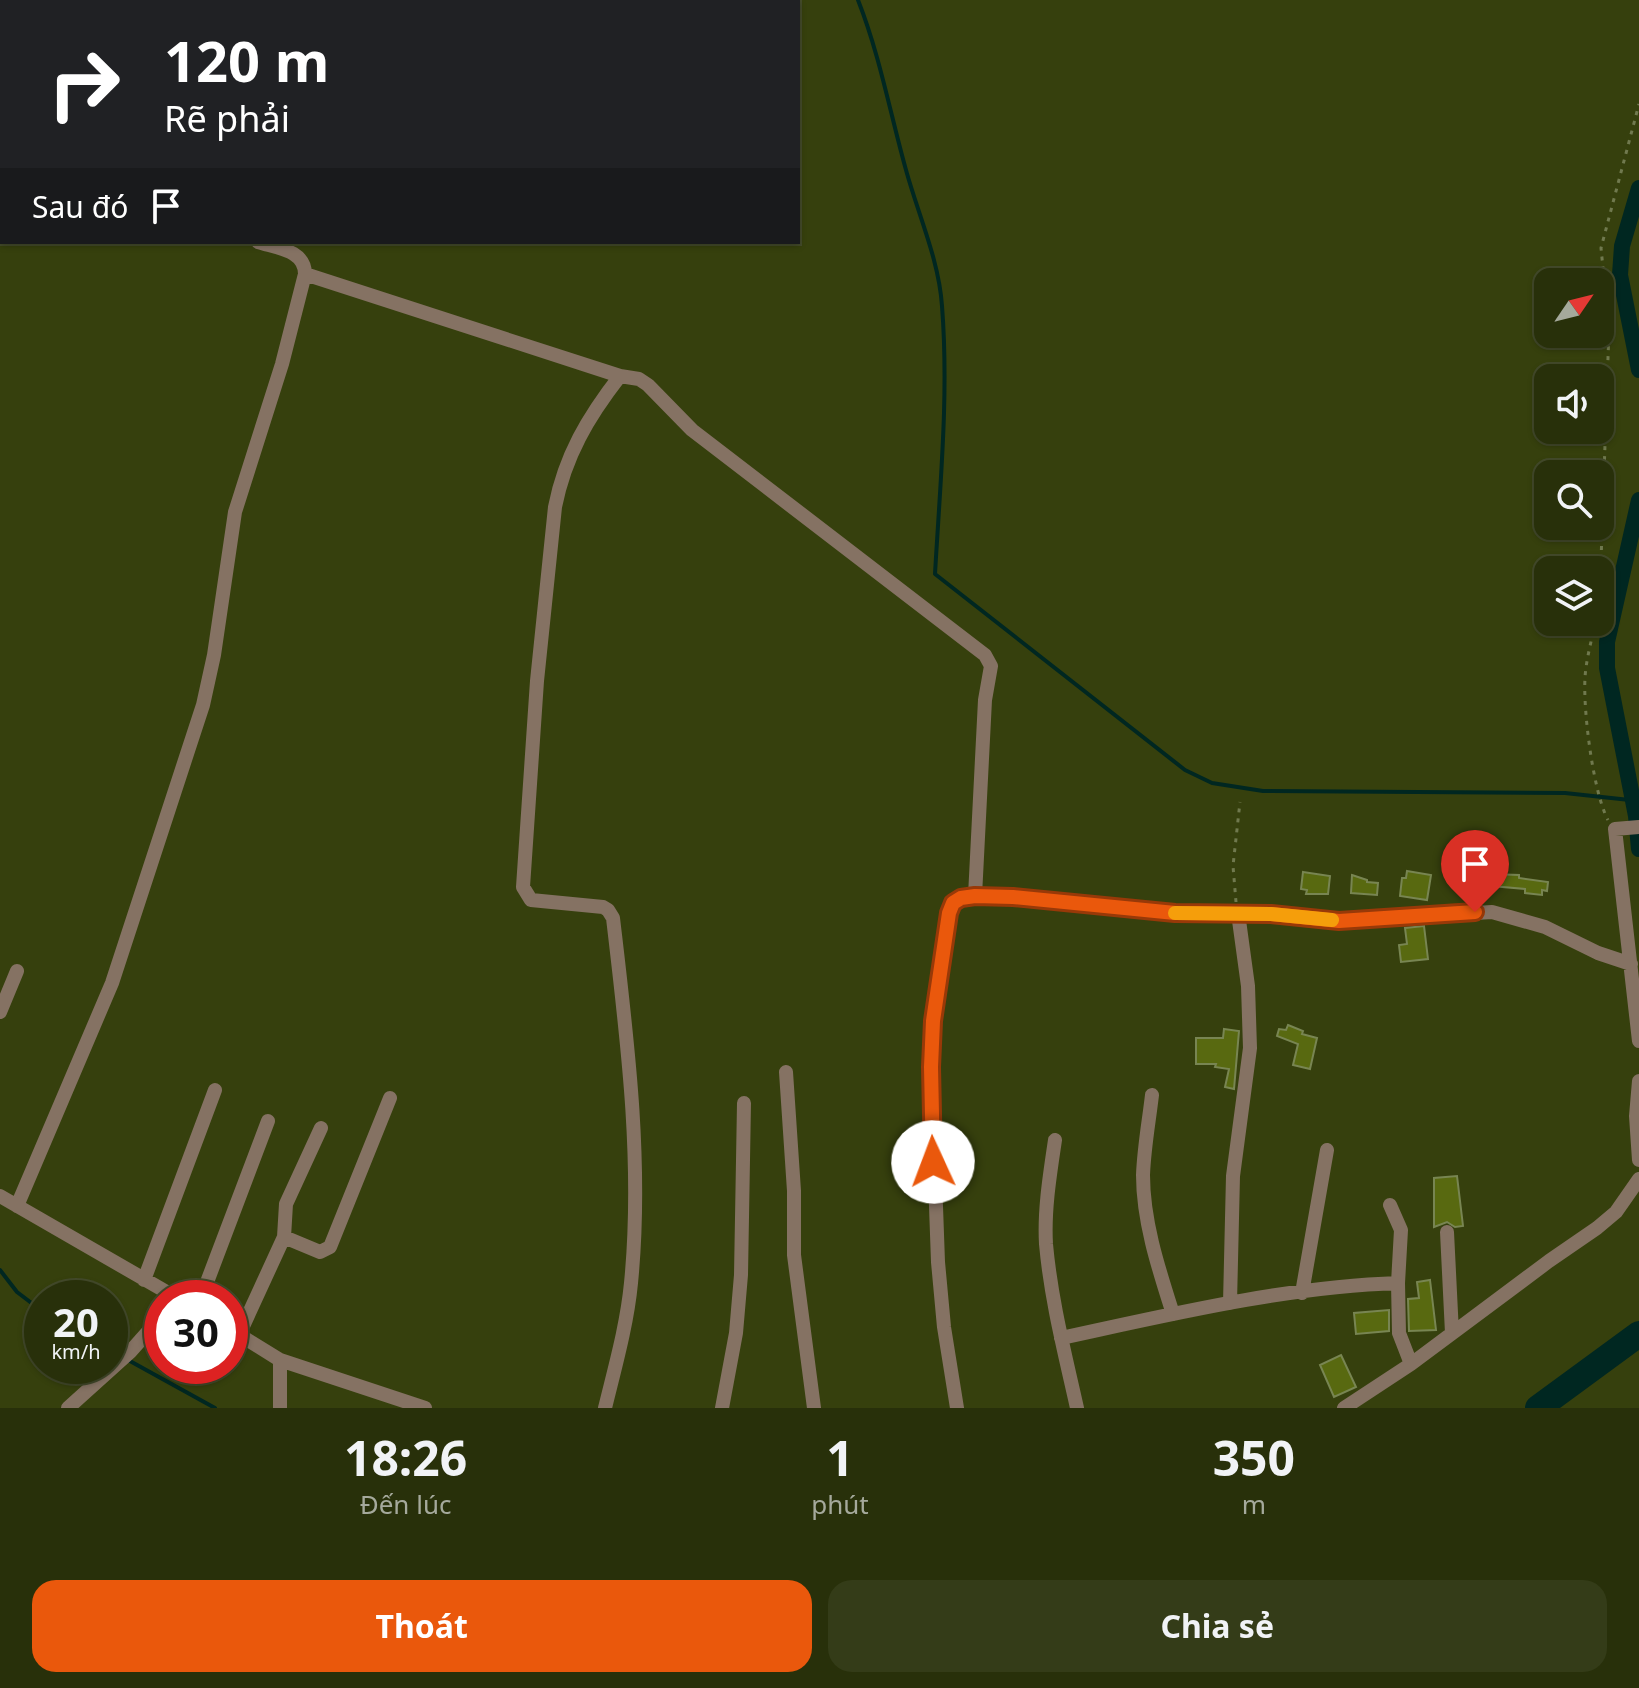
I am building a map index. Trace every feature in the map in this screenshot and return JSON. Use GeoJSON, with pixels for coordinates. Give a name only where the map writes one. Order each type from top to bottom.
{"type":"FeatureCollection","features":[{"type":"Feature","properties":{"kind":"street"},"geometry":{"type":"LineString","coordinates":[[17,1206],[112,983],[203,705],[214,655],[235,512],[282,364],[305,274],[298,256],[264,244]]}},
{"type":"Feature","properties":{"kind":"street"},"geometry":{"type":"LineString","coordinates":[[305,274],[620,376],[639,379],[692,430],[990,659],[985,700],[975,896]]}},
{"type":"Feature","properties":{"kind":"street"},"geometry":{"type":"LineString","coordinates":[[605,1408],[631,1286],[635,1216],[629,1072],[613,918],[603,907],[531,900],[523,887],[537,681],[555,507],[573,446],[598,404],[620,376]]}},
{"type":"Feature","properties":{"kind":"street"},"geometry":{"type":"LineString","coordinates":[[1627,828],[1631,964],[1639,1041]]}},
{"type":"Feature","properties":{"kind":"street"},"geometry":{"type":"LineString","coordinates":[[957,1408],[944,1327],[937,1250],[931,1067],[937,983],[953,903],[975,896],[1175,913],[1238,913],[1339,921],[1492,912],[1545,927],[1598,953],[1631,964]]}},
{"type":"Feature","properties":{"kind":"street"},"geometry":{"type":"LineString","coordinates":[[1230,1303],[1233,1176],[1251,1036],[1238,913]]}},
{"type":"Feature","properties":{"kind":"street"},"geometry":{"type":"LineString","coordinates":[[0,1012],[17,971]]}},
{"type":"Feature","properties":{"kind":"street"},"geometry":{"type":"LineString","coordinates":[[786,1072],[794,1191],[794,1255],[814,1408]]}},
{"type":"Feature","properties":{"kind":"street"},"geometry":{"type":"LineString","coordinates":[[1639,1081],[1636,1136],[1639,1160]]}},
{"type":"Feature","properties":{"kind":"street"},"geometry":{"type":"LineString","coordinates":[[0,1196],[144,1280],[215,1090]]}},
{"type":"Feature","properties":{"kind":"street"},"geometry":{"type":"LineString","coordinates":[[1152,1095],[1144,1160],[1145,1200],[1158,1265],[1173,1314]]}},
{"type":"Feature","properties":{"kind":"street"},"geometry":{"type":"LineString","coordinates":[[284,1237],[320,1252],[330,1247],[390,1098]]}},
{"type":"Feature","properties":{"kind":"street"},"geometry":{"type":"LineString","coordinates":[[722,1408],[736,1333],[741,1275],[744,1103]]}},
{"type":"Feature","properties":{"kind":"street"},"geometry":{"type":"LineString","coordinates":[[208,1280],[268,1121]]}},
{"type":"Feature","properties":{"kind":"street"},"geometry":{"type":"LineString","coordinates":[[248,1305],[284,1237],[286,1204],[321,1128]]}},
{"type":"Feature","properties":{"kind":"street"},"geometry":{"type":"LineString","coordinates":[[1055,1140],[1046,1243],[1061,1338],[1077,1408]]}},
{"type":"Feature","properties":{"kind":"street"},"geometry":{"type":"LineString","coordinates":[[1302,1293],[1327,1150]]}},
{"type":"Feature","properties":{"kind":"street"},"geometry":{"type":"LineString","coordinates":[[1344,1408],[1411,1364],[1606,1221],[1639,1179]]}},
{"type":"Feature","properties":{"kind":"street"},"geometry":{"type":"LineString","coordinates":[[1390,1205],[1401,1230],[1399,1333],[1411,1364]]}},
{"type":"Feature","properties":{"kind":"street"},"geometry":{"type":"LineString","coordinates":[[1447,1232],[1452,1333]]}},
{"type":"Feature","properties":{"kind":"street"},"geometry":{"type":"LineString","coordinates":[[1061,1338],[1230,1303],[1398,1283]]}},
{"type":"Feature","properties":{"kind":"street"},"geometry":{"type":"LineString","coordinates":[[68,1408],[144,1336]]}},
{"type":"Feature","properties":{"kind":"street"},"geometry":{"type":"LineString","coordinates":[[248,1341],[280,1360],[425,1408]]}},
{"type":"Feature","properties":{"kind":"street"},"geometry":{"type":"LineString","coordinates":[[280,1360],[280,1408]]}},
{"type":"Feature","properties":{"kind":"path"},"geometry":{"type":"LineString","coordinates":[[1601,556],[1609,329],[1601,248],[1639,104]]}},
{"type":"Feature","properties":{"kind":"path"},"geometry":{"type":"LineString","coordinates":[[1593,636],[1585,679],[1597,782],[1606,815],[1627,828]]}},
{"type":"Feature","properties":{"kind":"path"},"geometry":{"type":"LineString","coordinates":[[1238,913],[1233,866],[1240,802]]}},
{"type":"Feature","properties":{"kind":"building"},"geometry":{"type":"Polygon","coordinates":[[[1476,864],[1491,864],[1490,874],[1519,875],[1519,878],[1548,882],[1547,891],[1542,890],[1542,895],[1525,893],[1525,889],[1469,884],[1469,869],[1476,870],[1476,864]]]}},
{"type":"Feature","properties":{"kind":"building"},"geometry":{"type":"Polygon","coordinates":[[[1407,871],[1431,875],[1427,900],[1400,896],[1402,878],[1406,878],[1407,871]]]}},
{"type":"Feature","properties":{"kind":"building"},"geometry":{"type":"Polygon","coordinates":[[[1303,872],[1330,876],[1328,894],[1306,894],[1307,890],[1301,889],[1303,872]]]}},
{"type":"Feature","properties":{"kind":"building"},"geometry":{"type":"Polygon","coordinates":[[[1352,875],[1378,883],[1377,895],[1351,893],[1352,875]]]}},
{"type":"Feature","properties":{"kind":"building"},"geometry":{"type":"Polygon","coordinates":[[[1424,926],[1428,959],[1401,962],[1399,945],[1407,944],[1405,928],[1424,926]]]}},
{"type":"Feature","properties":{"kind":"building"},"geometry":{"type":"Polygon","coordinates":[[[1288,1025],[1303,1031],[1302,1034],[1317,1038],[1310,1069],[1293,1065],[1298,1044],[1277,1036],[1279,1029],[1286,1030],[1288,1025]]]}},
{"type":"Feature","properties":{"kind":"building"},"geometry":{"type":"Polygon","coordinates":[[[1224,1029],[1239,1031],[1234,1089],[1225,1087],[1229,1069],[1215,1067],[1216,1064],[1196,1064],[1196,1038],[1223,1038],[1224,1029]]]}},
{"type":"Feature","properties":{"kind":"building"},"geometry":{"type":"Polygon","coordinates":[[[1457,1176],[1463,1226],[1455,1227],[1447,1222],[1434,1227],[1434,1178],[1457,1176]]]}},
{"type":"Feature","properties":{"kind":"building"},"geometry":{"type":"Polygon","coordinates":[[[1430,1280],[1436,1330],[1409,1331],[1408,1299],[1419,1298],[1417,1282],[1430,1280]]]}},
{"type":"Feature","properties":{"kind":"building"},"geometry":{"type":"Polygon","coordinates":[[[1389,1310],[1389,1331],[1356,1334],[1354,1313],[1389,1310]]]}},
{"type":"Feature","properties":{"kind":"building"},"geometry":{"type":"Polygon","coordinates":[[[1341,1355],[1356,1387],[1334,1397],[1320,1365],[1341,1355]]]}},
{"type":"Feature","properties":{"kind":"waterway"},"geometry":{"type":"LineString","coordinates":[[858,0],[879,63],[940,289],[944,406],[935,574],[1185,770],[1212,783],[1263,791],[1565,793],[1639,801]]}},
{"type":"Feature","properties":{"kind":"waterway"},"geometry":{"type":"LineString","coordinates":[[1639,188],[1622,246],[1620,275],[1639,370]]}},
{"type":"Feature","properties":{"kind":"waterway"},"geometry":{"type":"LineString","coordinates":[[1632,213],[1639,213]]}},
{"type":"Feature","properties":{"kind":"waterway"},"geometry":{"type":"LineString","coordinates":[[1639,500],[1607,642],[1607,668],[1636,816],[1639,849]]}},
{"type":"Feature","properties":{"kind":"waterway"},"geometry":{"type":"LineString","coordinates":[[0,1270],[24,1297]]}},
{"type":"Feature","properties":{"kind":"waterway"},"geometry":{"type":"LineString","coordinates":[[1538,1408],[1639,1334]]}},
{"type":"Feature","properties":{"kind":"waterway"},"geometry":{"type":"LineString","coordinates":[[128,1360],[215,1408]]}},
{"type":"Feature","properties":{"kind":"slow traffic"},"geometry":{"type":"LineString","coordinates":[[1175,913],[1271,914],[1332,920]]}},
{"type":"Feature","properties":{"kind":"route"},"geometry":{"type":"LineString","coordinates":[[933,1162],[931,1067],[937,983],[949,913],[953,903],[961,898],[1013,897],[1175,913],[1271,914],[1339,921],[1475,912]]}}]}
